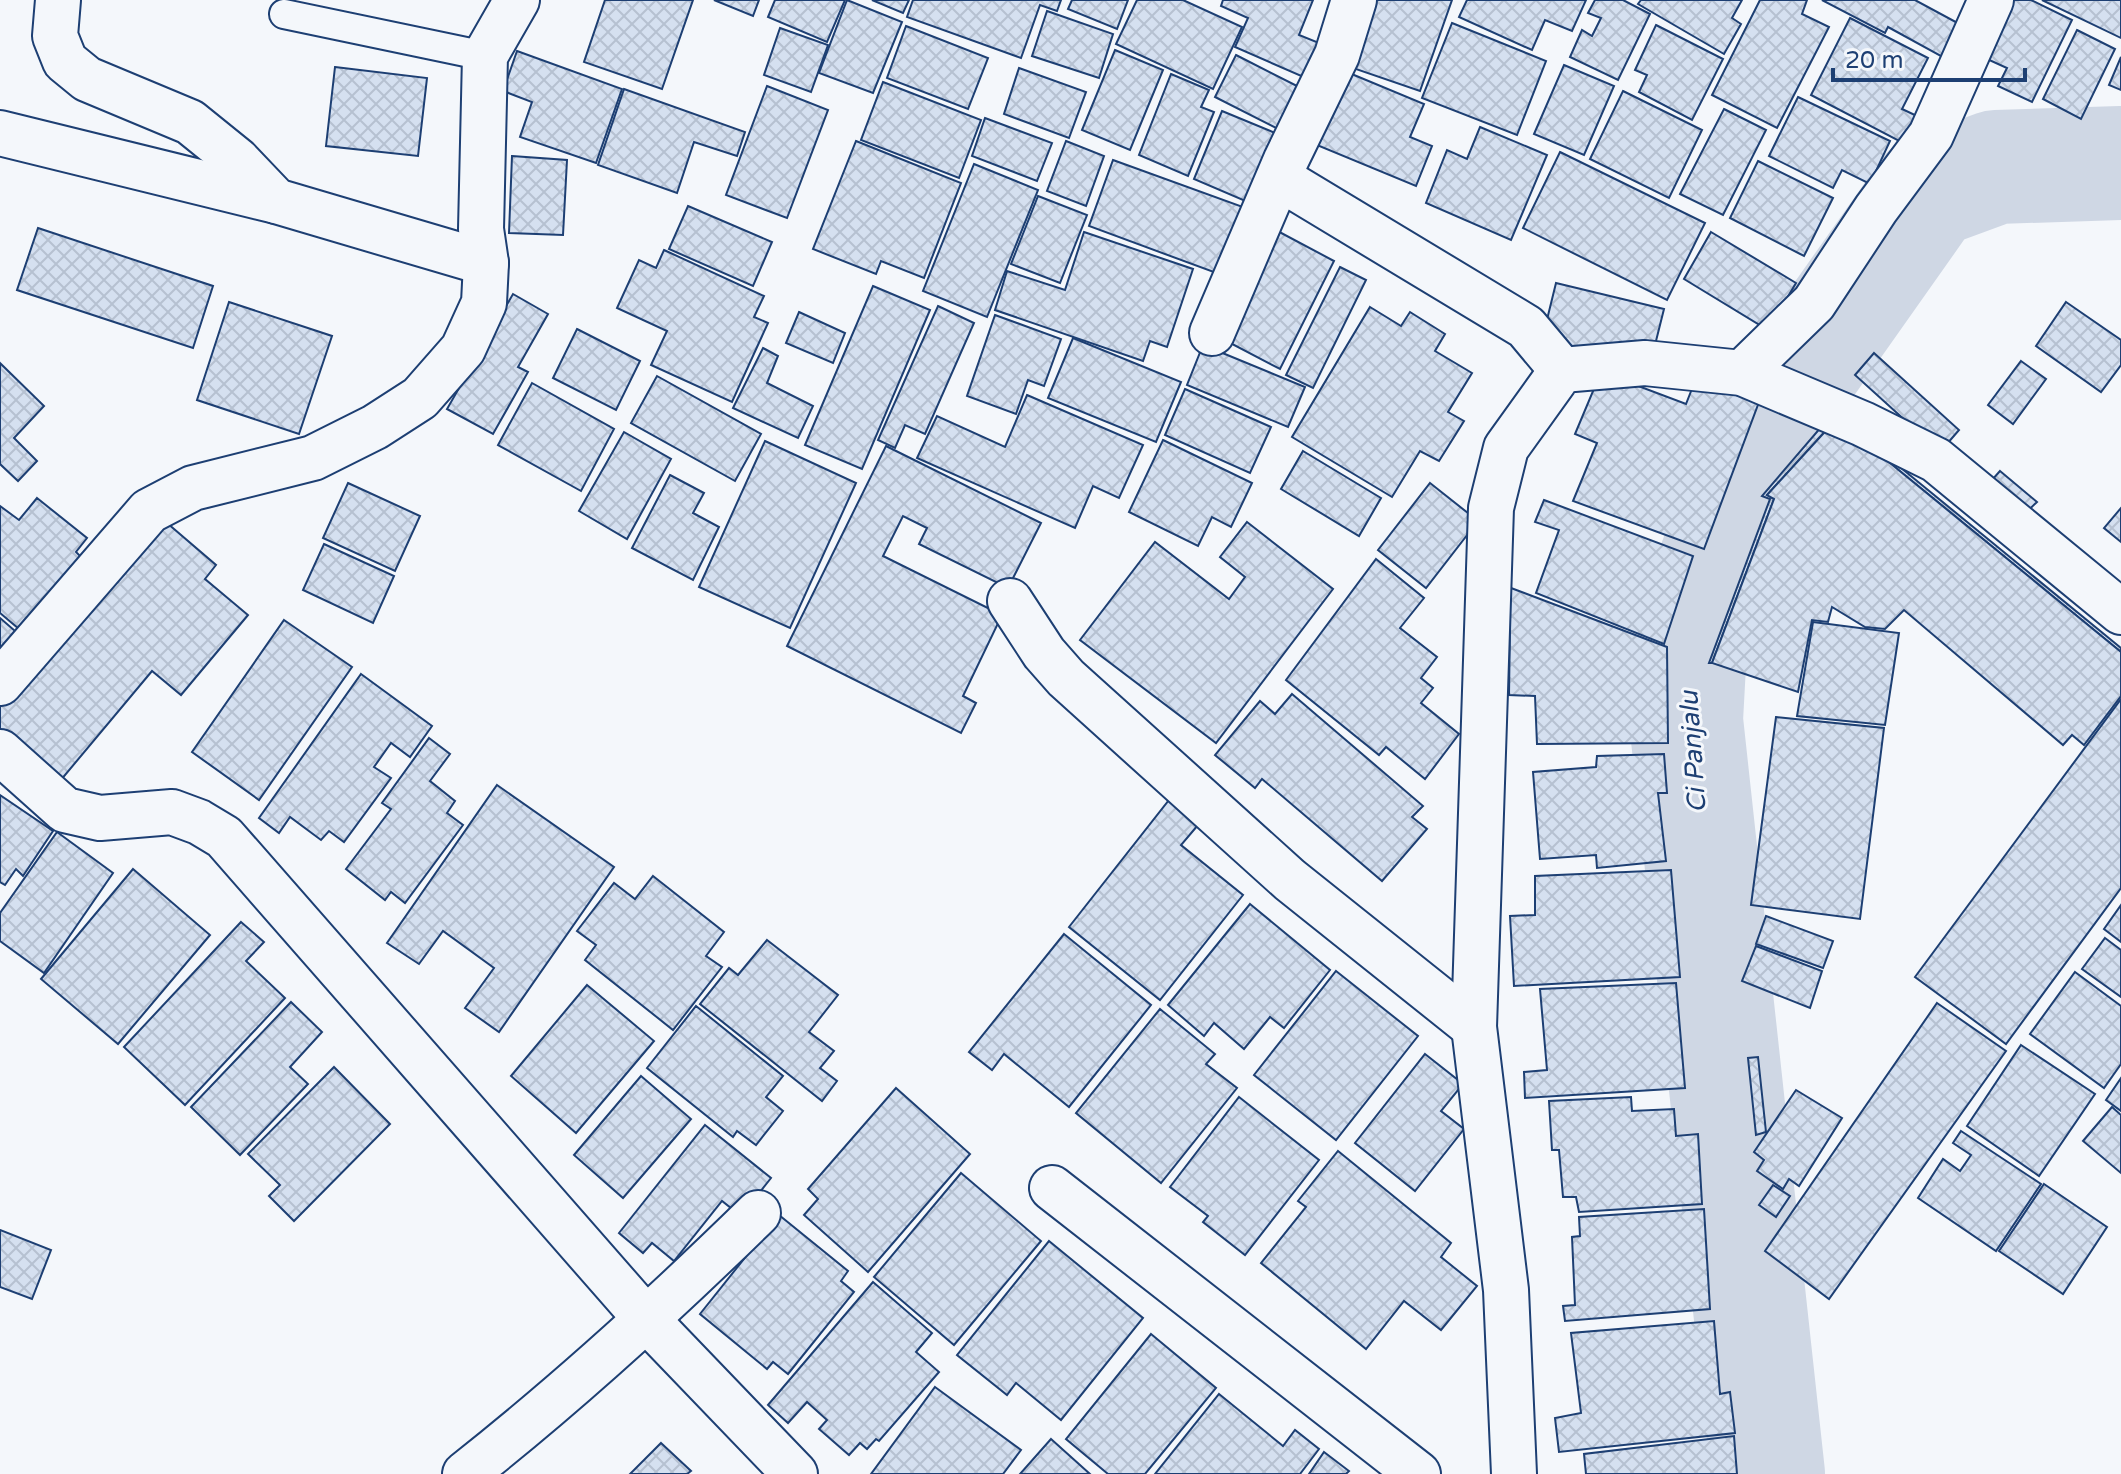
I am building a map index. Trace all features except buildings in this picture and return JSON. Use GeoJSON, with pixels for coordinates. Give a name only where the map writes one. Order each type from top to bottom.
{"type":"FeatureCollection","features":[{"type":"Feature","properties":{"kind":"street"},"geometry":{"type":"LineString","coordinates":[[58,0],[55,36],[65,61],[87,79],[190,122],[237,160],[276,201]]}},
{"type":"Feature","properties":{"kind":"street"},"geometry":{"type":"LineString","coordinates":[[0,683],[149,511],[193,488],[313,458],[375,427],[420,398],[463,349],[484,303],[486,263],[481,229],[485,56],[517,0]]}},
{"type":"Feature","properties":{"kind":"street"},"geometry":{"type":"LineString","coordinates":[[1212,333],[1279,178],[1337,55],[1354,0]]}},
{"type":"Feature","properties":{"kind":"street"},"geometry":{"type":"LineString","coordinates":[[1748,375],[1814,303],[1876,209],[1931,135],[1991,0]]}},
{"type":"Feature","properties":{"kind":"street"},"geometry":{"type":"LineString","coordinates":[[0,133],[276,201],[486,263]]}},
{"type":"Feature","properties":{"kind":"street"},"geometry":{"type":"LineString","coordinates":[[1279,178],[1526,327],[1562,370]]}},
{"type":"Feature","properties":{"kind":"street"},"geometry":{"type":"LineString","coordinates":[[1514,1474],[1506,1290],[1474,1027],[1491,508],[1506,448],[1562,370],[1645,363],[1748,375],[1936,460],[2121,612]]}},
{"type":"Feature","properties":{"kind":"street"},"geometry":{"type":"LineString","coordinates":[[1010,601],[1044,653],[1066,678],[1290,880],[1474,1027]]}},
{"type":"Feature","properties":{"kind":"street"},"geometry":{"type":"LineString","coordinates":[[0,752],[65,810],[100,818],[172,812],[199,822],[224,837],[648,1321],[795,1474]]}},
{"type":"Feature","properties":{"kind":"street"},"geometry":{"type":"LineString","coordinates":[[1052,1188],[1418,1474]]}},
{"type":"Feature","properties":{"kind":"street"},"geometry":{"type":"LineString","coordinates":[[465,1474],[568,1393],[648,1321],[758,1213]]}},
{"type":"Feature","properties":{"kind":"lane"},"geometry":{"type":"LineString","coordinates":[[284,14],[485,56]]}},
{"type":"Feature","properties":{"kind":"waterway","name":"Ci Panjalu"},"geometry":{"type":"LineString","coordinates":[[1768,1474],[1686,720],[1691,628],[1733,514],[1782,399],[1928,192],[1996,167],[2121,163]]}}]}
